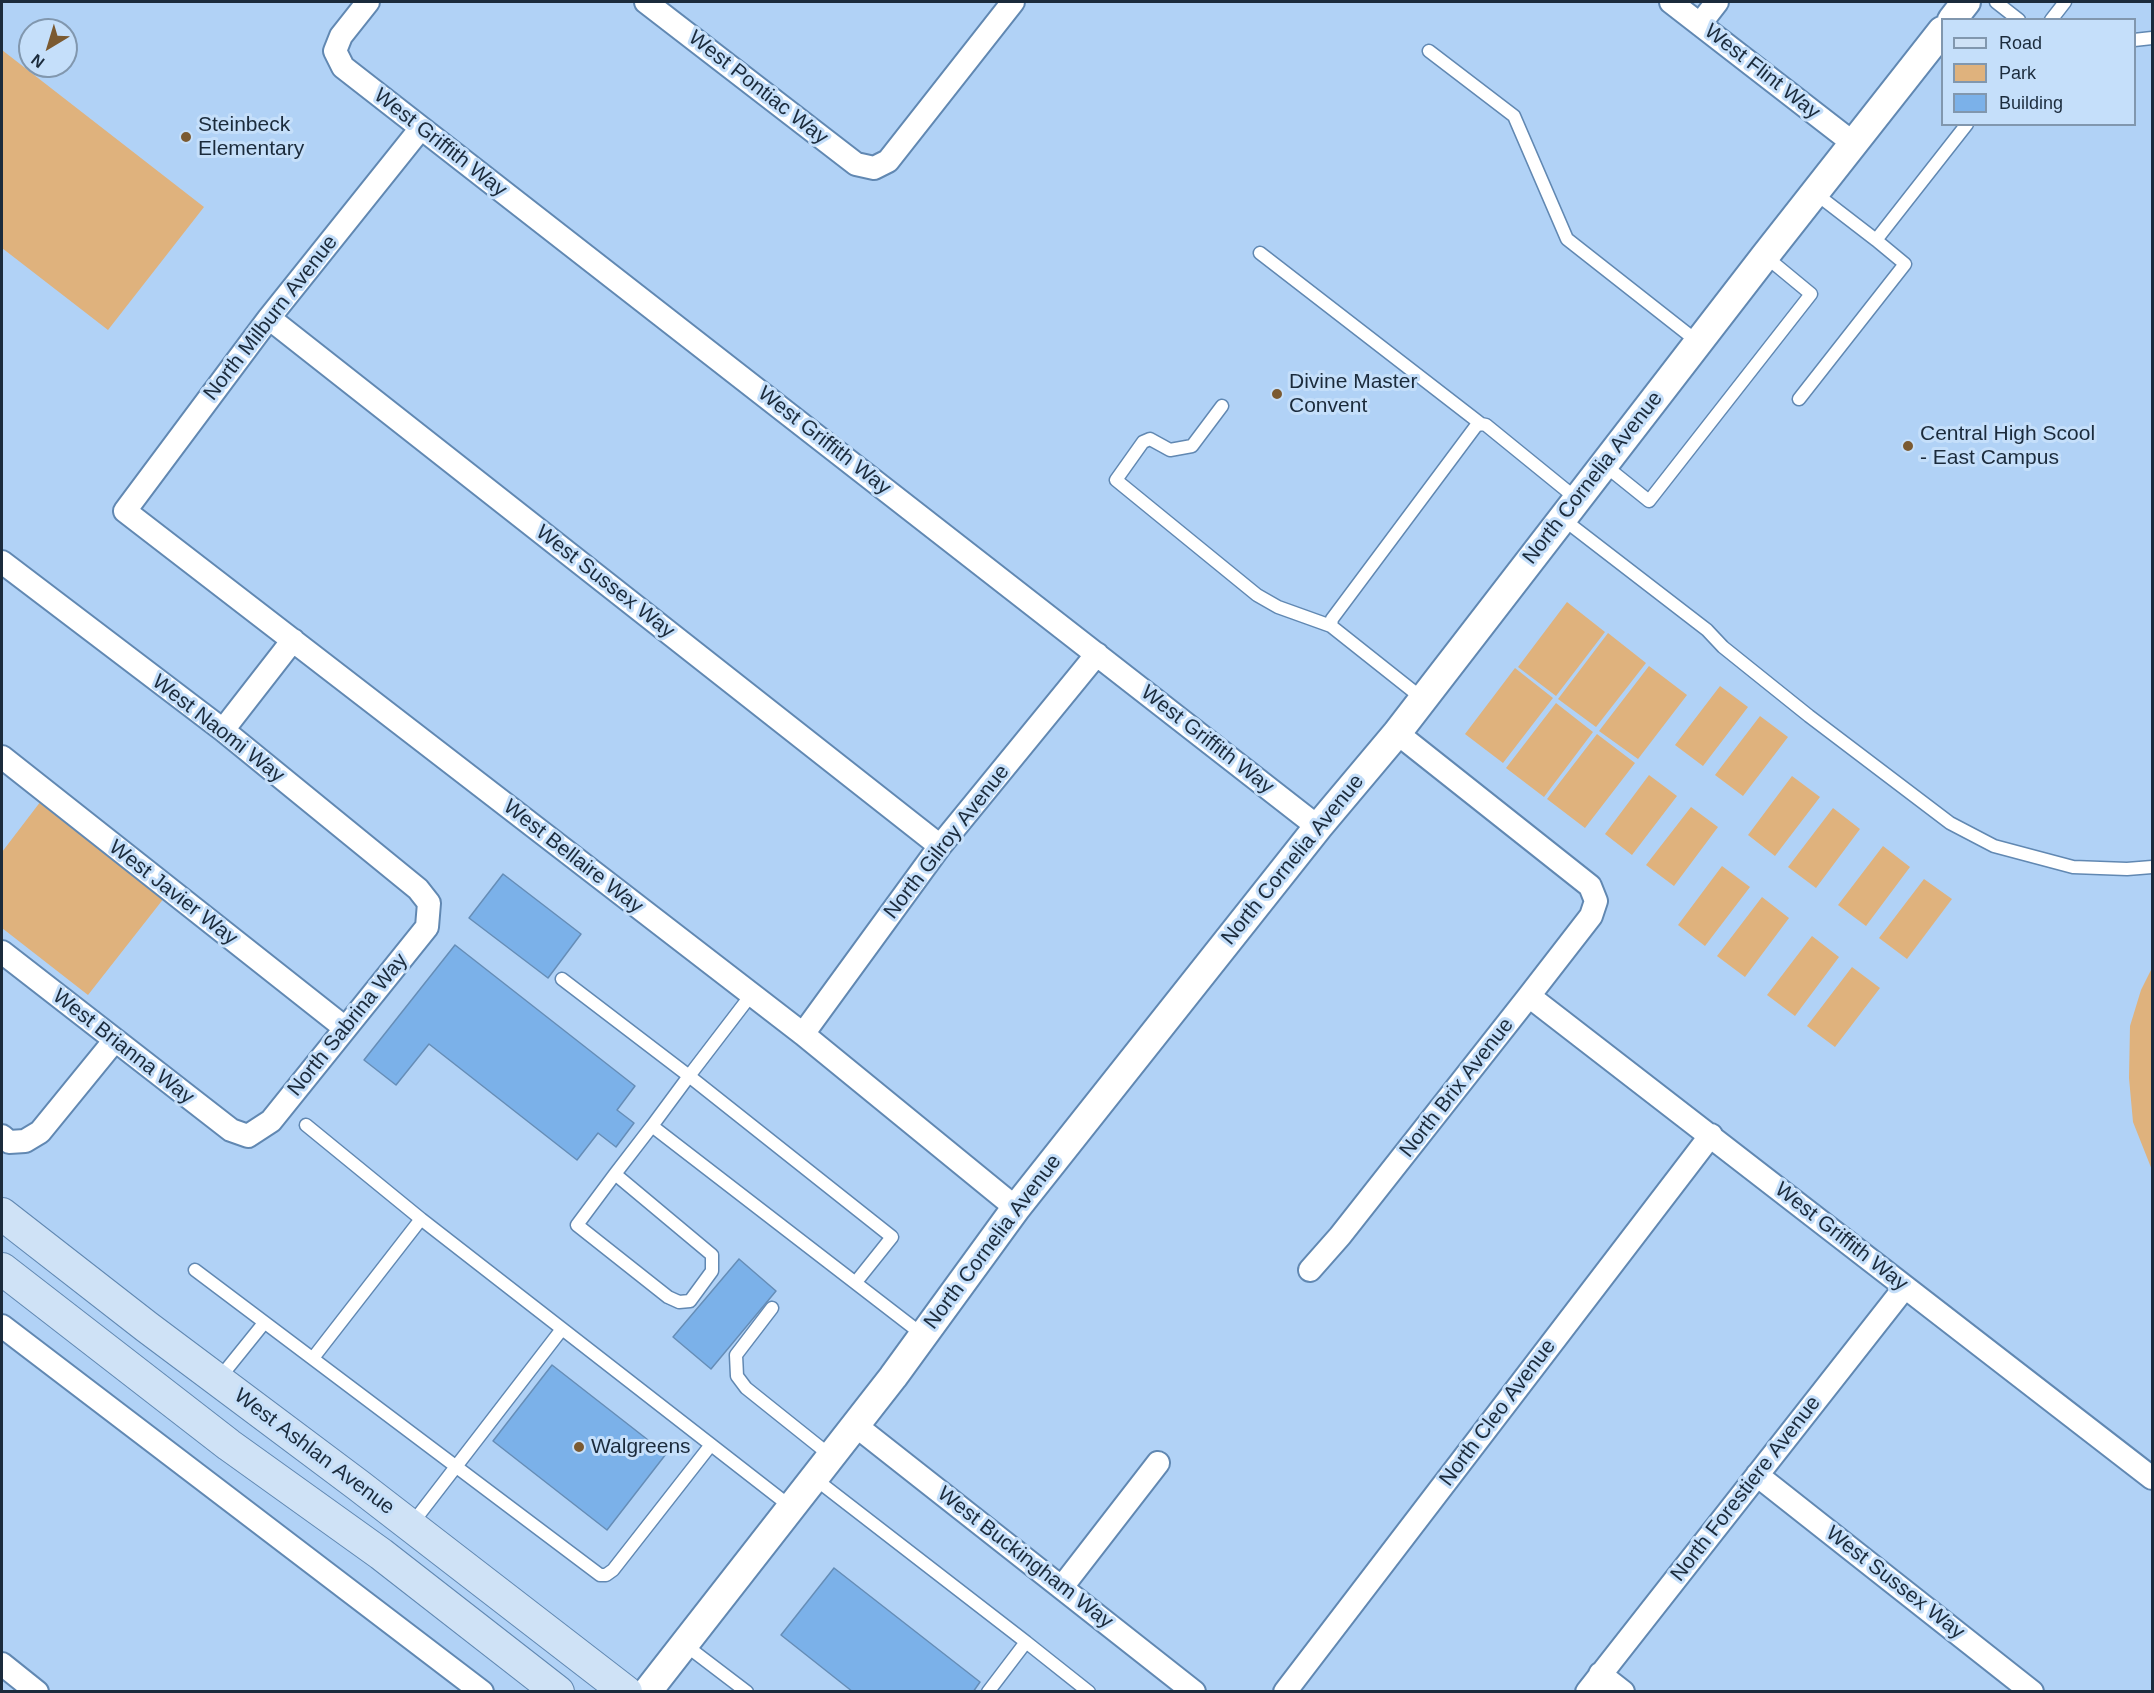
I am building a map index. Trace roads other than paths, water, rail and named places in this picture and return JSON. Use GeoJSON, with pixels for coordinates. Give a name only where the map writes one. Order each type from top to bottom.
{"type":"FeatureCollection","features":[{"type":"Feature","properties":{"kind":"main road","name":"West Ashlan Avenue"},"geometry":{"type":"LineString","coordinates":[[2,1214],[411,1525],[626,1692]]}},
{"type":"Feature","properties":{"kind":"main road","name":"West Ashlan Avenue"},"geometry":{"type":"LineString","coordinates":[[2,1269],[229,1445],[381,1554],[558,1692]]}},
{"type":"Feature","properties":{"kind":"main road"},"geometry":{"type":"LineString","coordinates":[[46,1303],[78,1308],[180,1387],[218,1380]]}},
{"type":"Feature","properties":{"kind":"street","name":"West Griffith Way"},"geometry":{"type":"LineString","coordinates":[[368,2],[341,36],[335,51],[343,67],[1318,827]]}},
{"type":"Feature","properties":{"kind":"street","name":"West Pontiac Way"},"geometry":{"type":"LineString","coordinates":[[646,2],[856,164],[874,168],[888,161],[1013,2]]}},
{"type":"Feature","properties":{"kind":"street","name":"West Flint Way"},"geometry":{"type":"LineString","coordinates":[[1671,2],[1853,143]]}},
{"type":"Feature","properties":{"kind":"street"},"geometry":{"type":"LineString","coordinates":[[1700,24],[1717,2]]}},
{"type":"Feature","properties":{"kind":"street"},"geometry":{"type":"LineString","coordinates":[[1954,18],[1966,2]]}},
{"type":"Feature","properties":{"kind":"street","name":"North Cornelia Avenue"},"geometry":{"type":"LineString","coordinates":[[647,1692],[924,1335],[1016,1208],[1318,827],[1397,733],[1569,508],[1941,32]]}},
{"type":"Feature","properties":{"kind":"street","name":"North Milburn Avenue"},"geometry":{"type":"LineString","coordinates":[[125,511],[269,318],[421,128]]}},
{"type":"Feature","properties":{"kind":"street","name":"West Sussex Way"},"geometry":{"type":"LineString","coordinates":[[269,318],[940,846]]}},
{"type":"Feature","properties":{"kind":"street","name":"West Bellaire Way"},"geometry":{"type":"LineString","coordinates":[[125,511],[802,1034],[1016,1208]]}},
{"type":"Feature","properties":{"kind":"street","name":"West Naomi Way"},"geometry":{"type":"LineString","coordinates":[[2,562],[223,730],[418,889],[429,903]]}},
{"type":"Feature","properties":{"kind":"street"},"geometry":{"type":"LineString","coordinates":[[223,730],[293,640]]}},
{"type":"Feature","properties":{"kind":"street","name":"North Gilroy Avenue"},"geometry":{"type":"LineString","coordinates":[[802,1034],[940,846],[1097,654]]}},
{"type":"Feature","properties":{"kind":"street","name":"North Brix Avenue"},"geometry":{"type":"LineString","coordinates":[[1310,1270],[1340,1236],[1529,996],[1591,916],[1596,901],[1590,886],[1397,733]]}},
{"type":"Feature","properties":{"kind":"street","name":"West Javier Way"},"geometry":{"type":"LineString","coordinates":[[2,757],[345,1028]]}},
{"type":"Feature","properties":{"kind":"street","name":"North Sabrina Way"},"geometry":{"type":"LineString","coordinates":[[248,1136],[271,1121],[427,927],[429,903]]}},
{"type":"Feature","properties":{"kind":"street","name":"West Brianna Way"},"geometry":{"type":"LineString","coordinates":[[2,954],[231,1130],[248,1136]]}},
{"type":"Feature","properties":{"kind":"street","name":"West Griffith Way"},"geometry":{"type":"LineString","coordinates":[[1529,996],[2152,1478]]}},
{"type":"Feature","properties":{"kind":"street"},"geometry":{"type":"LineString","coordinates":[[2,1136],[9,1142],[25,1142],[40,1132],[115,1040]]}},
{"type":"Feature","properties":{"kind":"street","name":"North Cleo Avenue"},"geometry":{"type":"LineString","coordinates":[[1285,1692],[1711,1135]]}},
{"type":"Feature","properties":{"kind":"street","name":"North Forestiere Avenue"},"geometry":{"type":"LineString","coordinates":[[1594,1683],[1905,1287]]}},
{"type":"Feature","properties":{"kind":"street"},"geometry":{"type":"LineString","coordinates":[[2,1326],[482,1692]]}},
{"type":"Feature","properties":{"kind":"street","name":"West Buckingham Way"},"geometry":{"type":"LineString","coordinates":[[855,1425],[1194,1692]]}},
{"type":"Feature","properties":{"kind":"street"},"geometry":{"type":"LineString","coordinates":[[1062,1587],[1158,1463]]}},
{"type":"Feature","properties":{"kind":"street","name":"West Sussex Way"},"geometry":{"type":"LineString","coordinates":[[1757,1475],[2032,1692]]}},
{"type":"Feature","properties":{"kind":"street"},"geometry":{"type":"LineString","coordinates":[[2,1664],[37,1692]]}},
{"type":"Feature","properties":{"kind":"street"},"geometry":{"type":"LineString","coordinates":[[1594,1683],[1623,1692]]}},
{"type":"Feature","properties":{"kind":"lane"},"geometry":{"type":"LineString","coordinates":[[1996,2],[2016,18]]}},
{"type":"Feature","properties":{"kind":"lane"},"geometry":{"type":"LineString","coordinates":[[2053,18],[2065,2]]}},
{"type":"Feature","properties":{"kind":"lane"},"geometry":{"type":"LineString","coordinates":[[2136,40],[2152,38]]}},
{"type":"Feature","properties":{"kind":"lane"},"geometry":{"type":"LineString","coordinates":[[1429,51],[1514,116],[1567,239],[1698,342]]}},
{"type":"Feature","properties":{"kind":"lane"},"geometry":{"type":"LineString","coordinates":[[1876,240],[1965,126]]}},
{"type":"Feature","properties":{"kind":"lane"},"geometry":{"type":"LineString","coordinates":[[1799,399],[1905,264],[1815,193]]}},
{"type":"Feature","properties":{"kind":"lane"},"geometry":{"type":"LineString","coordinates":[[1260,253],[1486,426],[1569,508],[1707,630],[1723,647],[1809,716],[1950,823],[1994,846],[2073,867],[2127,869],[2152,867]]}},
{"type":"Feature","properties":{"kind":"lane"},"geometry":{"type":"LineString","coordinates":[[1604,464],[1649,501],[1811,294],[1765,256]]}},
{"type":"Feature","properties":{"kind":"lane"},"geometry":{"type":"LineString","coordinates":[[1222,406],[1192,446],[1170,450],[1150,439],[1143,442],[1116,480],[1257,595],[1278,608],[1331,626],[1423,699]]}},
{"type":"Feature","properties":{"kind":"lane"},"geometry":{"type":"LineString","coordinates":[[1331,626],[1332,619],[1345,600],[1476,426],[1481,424]]}},
{"type":"Feature","properties":{"kind":"lane"},"geometry":{"type":"LineString","coordinates":[[562,979],[689,1076],[892,1237],[856,1282]]}},
{"type":"Feature","properties":{"kind":"lane"},"geometry":{"type":"LineString","coordinates":[[615,1174],[712,1255],[712,1272],[690,1301],[679,1302],[668,1297],[577,1225],[615,1174],[652,1126],[689,1076],[751,995]]}},
{"type":"Feature","properties":{"kind":"lane"},"geometry":{"type":"LineString","coordinates":[[306,1125],[710,1446],[792,1508]]}},
{"type":"Feature","properties":{"kind":"lane"},"geometry":{"type":"LineString","coordinates":[[652,1126],[924,1335]]}},
{"type":"Feature","properties":{"kind":"lane"},"geometry":{"type":"LineString","coordinates":[[313,1358],[421,1218]]}},
{"type":"Feature","properties":{"kind":"lane"},"geometry":{"type":"LineString","coordinates":[[195,1270],[600,1575],[606,1575],[613,1570],[710,1446]]}},
{"type":"Feature","properties":{"kind":"lane"},"geometry":{"type":"LineString","coordinates":[[772,1308],[736,1355],[737,1376],[746,1388],[831,1456]]}},
{"type":"Feature","properties":{"kind":"lane"},"geometry":{"type":"LineString","coordinates":[[218,1380],[264,1323]]}},
{"type":"Feature","properties":{"kind":"lane"},"geometry":{"type":"LineString","coordinates":[[411,1525],[562,1329]]}},
{"type":"Feature","properties":{"kind":"lane"},"geometry":{"type":"LineString","coordinates":[[814,1478],[1089,1692]]}},
{"type":"Feature","properties":{"kind":"lane"},"geometry":{"type":"LineString","coordinates":[[989,1691],[1026,1642]]}},
{"type":"Feature","properties":{"kind":"lane"},"geometry":{"type":"LineString","coordinates":[[684,1644],[747,1692]]}},
{"type":"Feature","properties":{"kind":"place","name":"Steinbeck Elementary"},"geometry":{"type":"Point","coordinates":[186,137]}},
{"type":"Feature","properties":{"kind":"place","name":"Divine Master Convent"},"geometry":{"type":"Point","coordinates":[1277,394]}},
{"type":"Feature","properties":{"kind":"place","name":"Central High Scool - East Campus"},"geometry":{"type":"Point","coordinates":[1908,446]}},
{"type":"Feature","properties":{"kind":"place","name":"Walgreens"},"geometry":{"type":"Point","coordinates":[579,1447]}}]}
